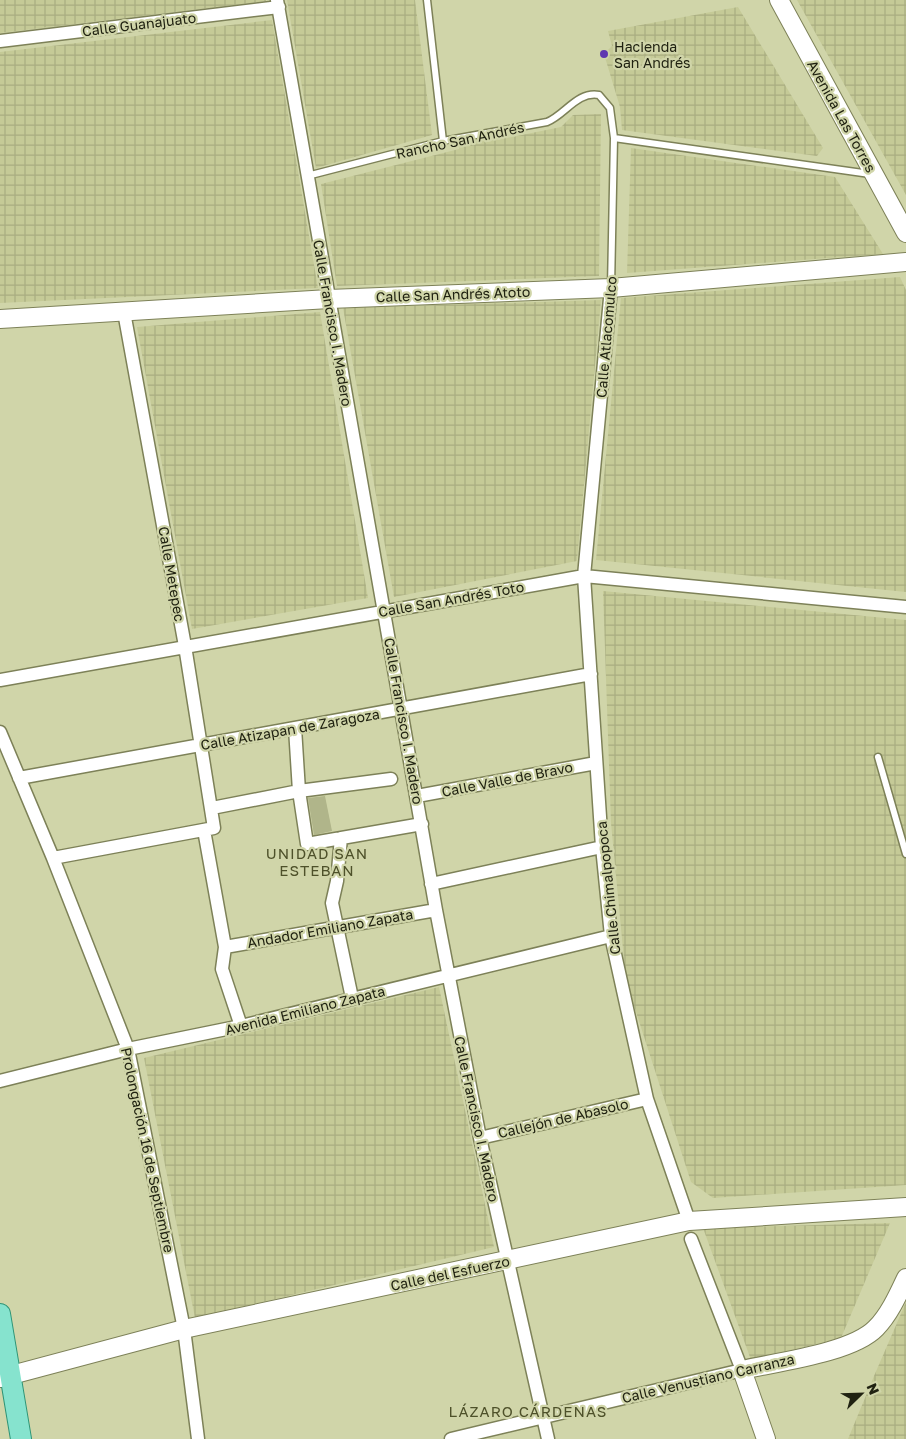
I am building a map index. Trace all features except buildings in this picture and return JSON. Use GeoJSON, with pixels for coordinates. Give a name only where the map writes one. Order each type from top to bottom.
{"type":"FeatureCollection","features":[{"type":"Feature","properties":{"kind":"main road"},"geometry":{"type":"LineString","coordinates":[[0,1314],[5,1377],[21,1439]]}},
{"type":"Feature","properties":{"kind":"street","name":"Avenida Las Torres"},"geometry":{"type":"LineString","coordinates":[[779,0],[906,232]]}},
{"type":"Feature","properties":{"kind":"street","name":"Calle Guanajuato"},"geometry":{"type":"LineString","coordinates":[[0,41],[278,4]]}},
{"type":"Feature","properties":{"kind":"street","name":"Calle Francisco I. Madero"},"geometry":{"type":"LineString","coordinates":[[278,4],[448,976],[480,1138],[548,1439]]}},
{"type":"Feature","properties":{"kind":"street","name":"Calle San Andrés Atoto"},"geometry":{"type":"LineString","coordinates":[[0,319],[329,299],[611,288],[906,262]]}},
{"type":"Feature","properties":{"kind":"street","name":"Calle Atlacomulco"},"geometry":{"type":"LineString","coordinates":[[584,576],[611,288]]}},
{"type":"Feature","properties":{"kind":"street","name":"Calle Metepec"},"geometry":{"type":"LineString","coordinates":[[124,312],[185,646],[212,808],[214,828],[204,830]]}},
{"type":"Feature","properties":{"kind":"street","name":"Calle San Andrés Toto"},"geometry":{"type":"LineString","coordinates":[[0,680],[584,576],[906,607]]}},
{"type":"Feature","properties":{"kind":"street","name":"Calle Chimalpopoca"},"geometry":{"type":"LineString","coordinates":[[584,576],[602,847],[611,936],[647,1099],[689,1221]]}},
{"type":"Feature","properties":{"kind":"street","name":"Calle Atizapan de Zaragoza"},"geometry":{"type":"LineString","coordinates":[[19,778],[591,674]]}},
{"type":"Feature","properties":{"kind":"street"},"geometry":{"type":"LineString","coordinates":[[295,728],[299,791],[307,844],[422,824]]}},
{"type":"Feature","properties":{"kind":"street","name":"Prolongación 16 de Septiembre"},"geometry":{"type":"LineString","coordinates":[[0,732],[53,858],[128,1049],[184,1329],[198,1439]]}},
{"type":"Feature","properties":{"kind":"street","name":"Calle Valle de Bravo"},"geometry":{"type":"LineString","coordinates":[[417,796],[596,763]]}},
{"type":"Feature","properties":{"kind":"street"},"geometry":{"type":"LineString","coordinates":[[212,808],[299,791],[390,779]]}},
{"type":"Feature","properties":{"kind":"street"},"geometry":{"type":"LineString","coordinates":[[53,858],[204,830],[225,947],[222,969],[241,1026]]}},
{"type":"Feature","properties":{"kind":"street"},"geometry":{"type":"LineString","coordinates":[[341,838],[337,881],[332,903],[352,998]]}},
{"type":"Feature","properties":{"kind":"street"},"geometry":{"type":"LineString","coordinates":[[431,884],[602,847]]}},
{"type":"Feature","properties":{"kind":"street","name":"Andador Emiliano Zapata"},"geometry":{"type":"LineString","coordinates":[[225,947],[436,910]]}},
{"type":"Feature","properties":{"kind":"street","name":"Avenida Emiliano Zapata"},"geometry":{"type":"LineString","coordinates":[[0,1081],[128,1049],[241,1026],[611,936]]}},
{"type":"Feature","properties":{"kind":"street","name":"Callejón de Abasolo"},"geometry":{"type":"LineString","coordinates":[[480,1138],[647,1099]]}},
{"type":"Feature","properties":{"kind":"street","name":"Calle del Esfuerzo"},"geometry":{"type":"LineString","coordinates":[[5,1377],[184,1329],[689,1221],[906,1208]]}},
{"type":"Feature","properties":{"kind":"street"},"geometry":{"type":"LineString","coordinates":[[691,1239],[742,1370],[766,1439]]}},
{"type":"Feature","properties":{"kind":"street","name":"Calle Venustiano Carranza"},"geometry":{"type":"LineString","coordinates":[[451,1439],[844,1347],[862,1339],[877,1328],[906,1278]]}},
{"type":"Feature","properties":{"kind":"lane"},"geometry":{"type":"LineString","coordinates":[[427,0],[443,140]]}},
{"type":"Feature","properties":{"kind":"lane","name":"Rancho San Andrés"},"geometry":{"type":"LineString","coordinates":[[307,176],[443,140],[546,122],[557,118],[576,100],[591,93],[599,95],[605,100]]}},
{"type":"Feature","properties":{"kind":"lane","name":"Calle Atlacomulco"},"geometry":{"type":"LineString","coordinates":[[605,100],[610,108],[614,138],[611,288]]}},
{"type":"Feature","properties":{"kind":"lane"},"geometry":{"type":"LineString","coordinates":[[614,138],[874,174]]}},
{"type":"Feature","properties":{"kind":"lane"},"geometry":{"type":"LineString","coordinates":[[878,757],[906,854]]}},
{"type":"Feature","properties":{"kind":"shaded area"},"geometry":{"type":"Polygon","coordinates":[[[0,0],[266,0],[266,1],[0,33],[0,0]]]}},
{"type":"Feature","properties":{"kind":"shaded area"},"geometry":{"type":"Polygon","coordinates":[[[287,0],[415,0],[432,135],[316,168],[287,0]]]}},
{"type":"Feature","properties":{"kind":"shaded area"},"geometry":{"type":"Polygon","coordinates":[[[797,0],[906,0],[906,195],[797,0]]]}},
{"type":"Feature","properties":{"kind":"shaded area"},"geometry":{"type":"Polygon","coordinates":[[[738,7],[823,148],[817,156],[622,130],[620,107],[604,54],[612,46],[608,31],[738,7]]]}},
{"type":"Feature","properties":{"kind":"shaded area"},"geometry":{"type":"Polygon","coordinates":[[[272,20],[318,288],[0,303],[0,52],[272,20]]]}},
{"type":"Feature","properties":{"kind":"shaded area"},"geometry":{"type":"Polygon","coordinates":[[[601,114],[599,276],[337,286],[321,184],[459,149],[460,143],[512,137],[561,127],[573,115],[601,114]]]}},
{"type":"Feature","properties":{"kind":"shaded area"},"geometry":{"type":"Polygon","coordinates":[[[631,148],[835,177],[883,254],[627,273],[631,148]]]}},
{"type":"Feature","properties":{"kind":"shaded area"},"geometry":{"type":"Polygon","coordinates":[[[900,277],[906,290],[906,592],[596,560],[621,298],[900,277]]]}},
{"type":"Feature","properties":{"kind":"shaded area"},"geometry":{"type":"Polygon","coordinates":[[[601,300],[577,561],[394,597],[343,308],[601,300]]]}},
{"type":"Feature","properties":{"kind":"shaded area"},"geometry":{"type":"Polygon","coordinates":[[[320,312],[368,598],[192,629],[137,327],[320,312]]]}},
{"type":"Feature","properties":{"kind":"shaded area"},"geometry":{"type":"Polygon","coordinates":[[[603,591],[906,620],[906,1185],[713,1198],[691,1182],[626,981],[611,823],[603,591]]]}},
{"type":"Feature","properties":{"kind":"shaded area"},"geometry":{"type":"Polygon","coordinates":[[[439,987],[494,1247],[195,1318],[144,1058],[439,987]]]}},
{"type":"Feature","properties":{"kind":"shaded area"},"geometry":{"type":"Polygon","coordinates":[[[890,1223],[841,1338],[751,1360],[703,1228],[890,1223]]]}},
{"type":"Feature","properties":{"kind":"shaded area"},"geometry":{"type":"Polygon","coordinates":[[[906,1302],[906,1439],[848,1439],[874,1376],[906,1302]]]}},
{"type":"Feature","properties":{"kind":"place","name":"Hacienda San Andrés"},"geometry":{"type":"Point","coordinates":[604,54]}},
{"type":"Feature","properties":{"kind":"district","name":"UNIDAD SAN ESTEBAN"},"geometry":{"type":"Point","coordinates":[317,862]}},
{"type":"Feature","properties":{"kind":"district","name":"LÁZARO CÁRDENAS"},"geometry":{"type":"Point","coordinates":[528,1411]}}]}
